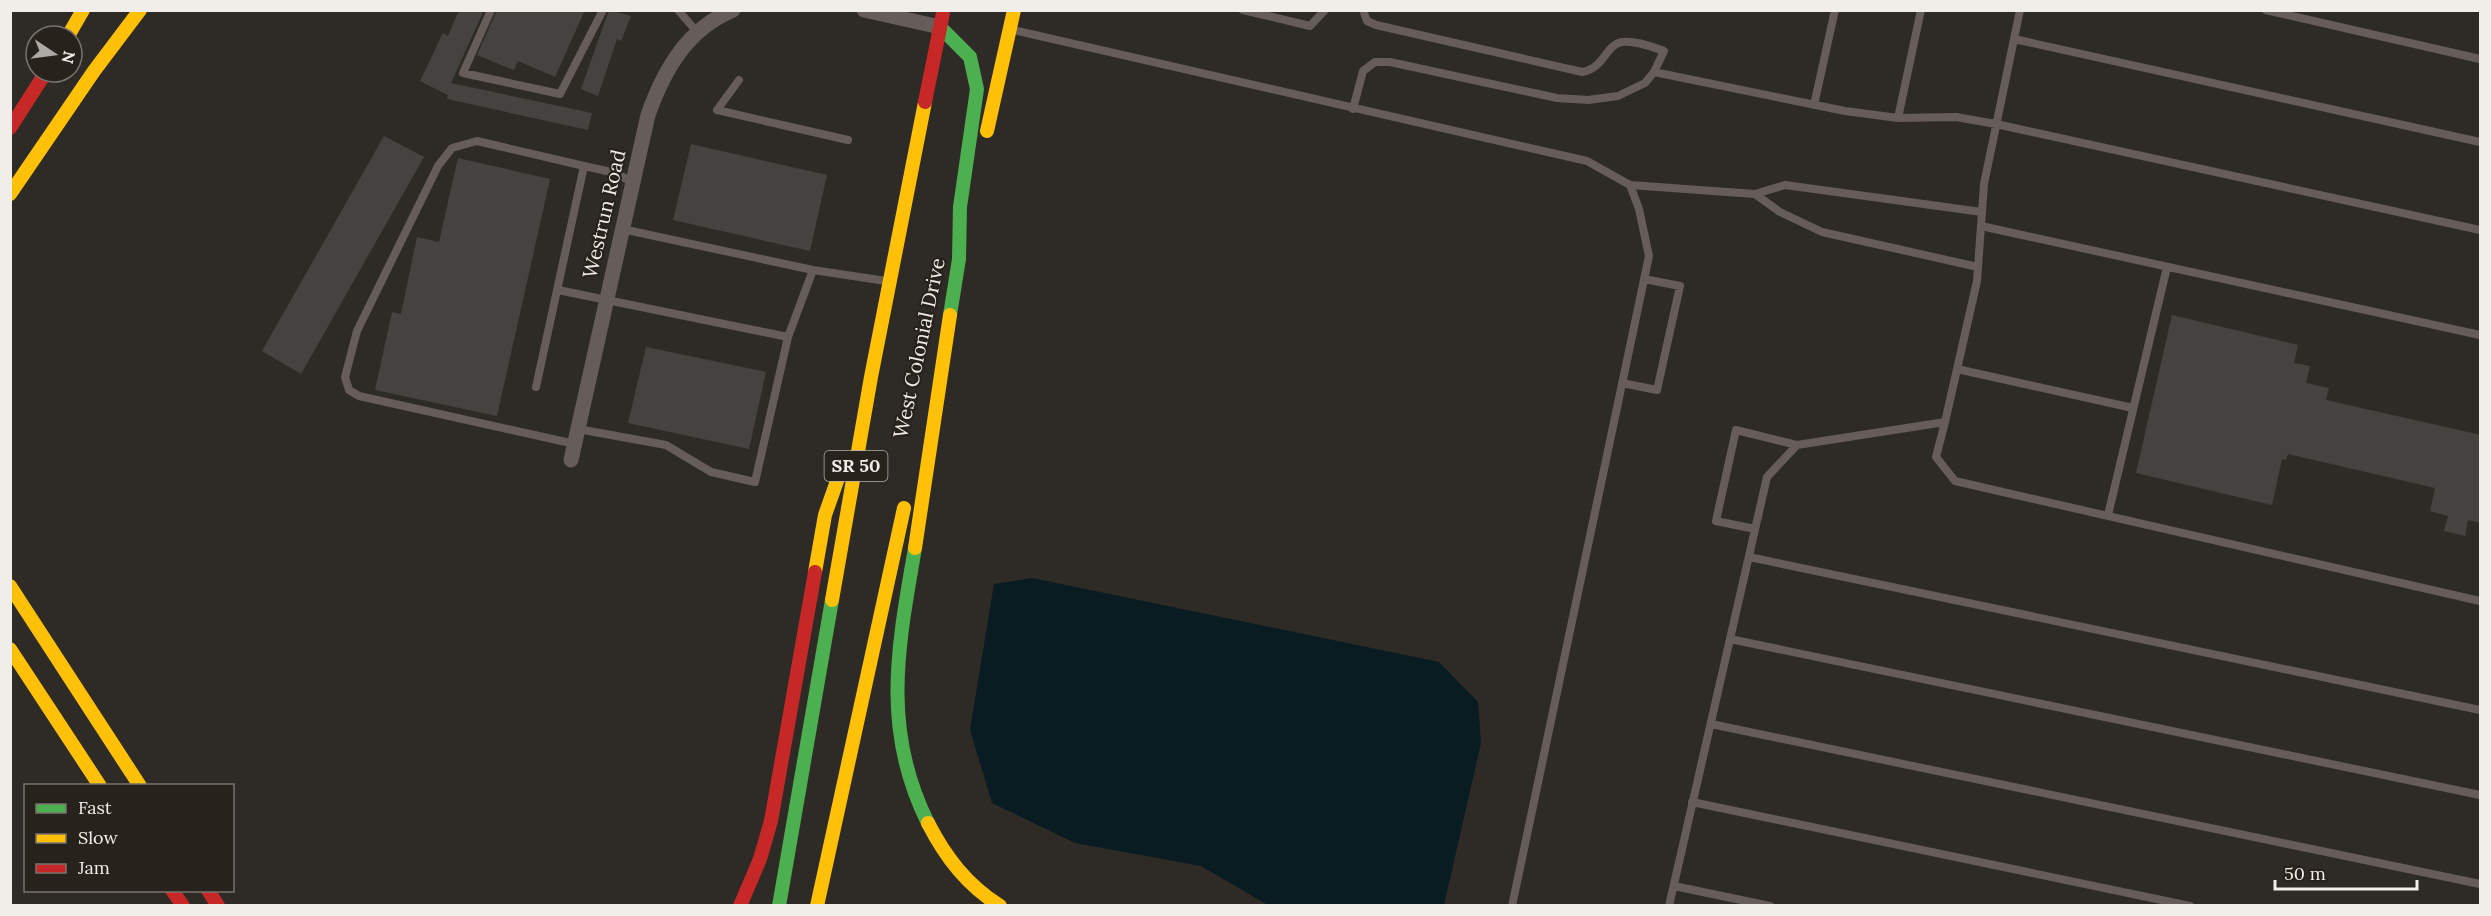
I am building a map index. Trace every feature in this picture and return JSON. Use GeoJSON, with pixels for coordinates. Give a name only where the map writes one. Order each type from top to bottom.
{"type":"FeatureCollection","features":[{"type":"Feature","properties":{"kind":"highway"},"geometry":{"type":"LineString","coordinates":[[75,24],[83,10]]}},
{"type":"Feature","properties":{"kind":"highway"},"geometry":{"type":"LineString","coordinates":[[12,192],[94,71],[141,10]]}},
{"type":"Feature","properties":{"kind":"highway","name":"West Colonial Drive"},"geometry":{"type":"LineString","coordinates":[[779,906],[872,377],[944,10]]}},
{"type":"Feature","properties":{"kind":"highway","name":"West Colonial Drive"},"geometry":{"type":"LineString","coordinates":[[913,467],[1014,10]]}},
{"type":"Feature","properties":{"kind":"highway"},"geometry":{"type":"LineString","coordinates":[[994,12],[1010,29]]}},
{"type":"Feature","properties":{"kind":"highway"},"geometry":{"type":"LineString","coordinates":[[940,27],[970,57],[977,89],[960,207],[959,259],[905,608],[898,685],[898,728],[904,762],[930,826],[952,864],[975,890],[1000,906]]}},
{"type":"Feature","properties":{"kind":"highway"},"geometry":{"type":"LineString","coordinates":[[10,128],[38,84]]}},
{"type":"Feature","properties":{"kind":"highway"},"geometry":{"type":"LineString","coordinates":[[740,906],[760,860],[771,822],[825,515],[872,377]]}},
{"type":"Feature","properties":{"kind":"highway","name":"SR 50"},"geometry":{"type":"LineString","coordinates":[[817,906],[908,490]]}},
{"type":"Feature","properties":{"kind":"highway"},"geometry":{"type":"LineString","coordinates":[[10,586],[139,784]]}},
{"type":"Feature","properties":{"kind":"highway"},"geometry":{"type":"LineString","coordinates":[[10,650],[99,784]]}},
{"type":"Feature","properties":{"kind":"highway"},"geometry":{"type":"LineString","coordinates":[[173,892],[183,906]]}},
{"type":"Feature","properties":{"kind":"highway"},"geometry":{"type":"LineString","coordinates":[[209,892],[218,906]]}},
{"type":"Feature","properties":{"kind":"street","name":"Westrun Road"},"geometry":{"type":"LineString","coordinates":[[572,460],[648,115],[661,78],[682,48],[714,18],[733,10]]}},
{"type":"Feature","properties":{"kind":"street"},"geometry":{"type":"LineString","coordinates":[[864,10],[940,27]]}},
{"type":"Feature","properties":{"kind":"lane"},"geometry":{"type":"LineString","coordinates":[[492,10],[463,73],[560,94],[603,10]]}},
{"type":"Feature","properties":{"kind":"lane"},"geometry":{"type":"LineString","coordinates":[[678,10],[698,33]]}},
{"type":"Feature","properties":{"kind":"lane"},"geometry":{"type":"LineString","coordinates":[[1243,10],[1310,26],[1325,10]]}},
{"type":"Feature","properties":{"kind":"lane"},"geometry":{"type":"LineString","coordinates":[[1353,109],[1363,71],[1375,62],[1382,61],[1573,100],[1618,96],[1645,84],[1654,72],[1664,51],[1630,42],[1620,42],[1612,48],[1598,67],[1582,72],[1376,26],[1367,21],[1363,10]]}},
{"type":"Feature","properties":{"kind":"lane"},"geometry":{"type":"LineString","coordinates":[[1814,105],[1835,10]]}},
{"type":"Feature","properties":{"kind":"lane"},"geometry":{"type":"LineString","coordinates":[[1898,118],[1921,10]]}},
{"type":"Feature","properties":{"kind":"lane"},"geometry":{"type":"LineString","coordinates":[[2020,10],[1984,184],[1978,267],[1936,457],[1955,481],[2481,601]]}},
{"type":"Feature","properties":{"kind":"lane"},"geometry":{"type":"LineString","coordinates":[[2266,10],[2481,59]]}},
{"type":"Feature","properties":{"kind":"lane"},"geometry":{"type":"LineString","coordinates":[[1010,29],[1353,109],[1587,160],[1630,185],[1755,194],[1785,185],[1982,212]]}},
{"type":"Feature","properties":{"kind":"lane"},"geometry":{"type":"LineString","coordinates":[[2014,39],[2481,142]]}},
{"type":"Feature","properties":{"kind":"lane"},"geometry":{"type":"LineString","coordinates":[[1654,72],[1814,105],[1898,118],[1956,117],[1996,124],[2481,230]]}},
{"type":"Feature","properties":{"kind":"lane"},"geometry":{"type":"LineString","coordinates":[[739,80],[717,110],[848,140]]}},
{"type":"Feature","properties":{"kind":"lane"},"geometry":{"type":"LineString","coordinates":[[633,183],[616,173],[477,141],[453,148],[438,166],[357,331],[345,376],[349,390],[358,396],[577,436],[666,445],[711,472],[755,482],[788,337],[813,270]]}},
{"type":"Feature","properties":{"kind":"lane"},"geometry":{"type":"LineString","coordinates":[[536,387],[584,166]]}},
{"type":"Feature","properties":{"kind":"lane"},"geometry":{"type":"LineString","coordinates":[[1512,906],[1649,256],[1639,209],[1630,185]]}},
{"type":"Feature","properties":{"kind":"lane"},"geometry":{"type":"LineString","coordinates":[[1755,194],[1780,212],[1822,232],[1978,267]]}},
{"type":"Feature","properties":{"kind":"lane"},"geometry":{"type":"LineString","coordinates":[[1981,226],[2481,335]]}},
{"type":"Feature","properties":{"kind":"lane"},"geometry":{"type":"LineString","coordinates":[[622,229],[813,270],[890,282]]}},
{"type":"Feature","properties":{"kind":"lane"},"geometry":{"type":"LineString","coordinates":[[2108,515],[2167,267]]}},
{"type":"Feature","properties":{"kind":"lane"},"geometry":{"type":"LineString","coordinates":[[1622,383],[1657,390],[1680,286],[1644,279]]}},
{"type":"Feature","properties":{"kind":"lane"},"geometry":{"type":"LineString","coordinates":[[558,290],[788,337]]}},
{"type":"Feature","properties":{"kind":"lane"},"geometry":{"type":"LineString","coordinates":[[1957,369],[2133,408]]}},
{"type":"Feature","properties":{"kind":"lane"},"geometry":{"type":"LineString","coordinates":[[1755,529],[1716,520],[1736,430],[1797,445],[1945,422]]}},
{"type":"Feature","properties":{"kind":"lane"},"geometry":{"type":"LineString","coordinates":[[1669,906],[1767,477],[1797,445]]}},
{"type":"Feature","properties":{"kind":"lane"},"geometry":{"type":"LineString","coordinates":[[1749,556],[2481,710]]}},
{"type":"Feature","properties":{"kind":"lane"},"geometry":{"type":"LineString","coordinates":[[1730,639],[2481,795]]}},
{"type":"Feature","properties":{"kind":"lane"},"geometry":{"type":"LineString","coordinates":[[1710,724],[2481,884]]}},
{"type":"Feature","properties":{"kind":"lane"},"geometry":{"type":"LineString","coordinates":[[1692,802],[2190,906]]}},
{"type":"Feature","properties":{"kind":"lane"},"geometry":{"type":"LineString","coordinates":[[1674,886],[1770,906]]}},
{"type":"Feature","properties":{"kind":"water"},"geometry":{"type":"Polygon","coordinates":[[[1032,578],[1439,662],[1478,702],[1481,743],[1444,905],[1268,905],[1201,866],[1075,843],[992,803],[970,730],[994,584],[1032,578]]]}},
{"type":"Feature","properties":{"kind":"building"},"geometry":{"type":"Polygon","coordinates":[[[459,10],[484,10],[451,83],[592,113],[588,130],[447,99],[448,95],[420,81],[443,33],[448,36],[459,10]]]}},
{"type":"Feature","properties":{"kind":"building"},"geometry":{"type":"Polygon","coordinates":[[[497,10],[585,10],[555,77],[518,61],[514,70],[477,55],[497,10]]]}},
{"type":"Feature","properties":{"kind":"building"},"geometry":{"type":"Polygon","coordinates":[[[609,10],[631,16],[621,41],[617,39],[598,96],[581,89],[609,10]]]}},
{"type":"Feature","properties":{"kind":"building"},"geometry":{"type":"Polygon","coordinates":[[[384,136],[424,157],[301,374],[262,351],[384,136]]]}},
{"type":"Feature","properties":{"kind":"building"},"geometry":{"type":"Polygon","coordinates":[[[691,144],[827,175],[810,251],[673,220],[691,144]]]}},
{"type":"Feature","properties":{"kind":"building"},"geometry":{"type":"Polygon","coordinates":[[[458,158],[550,179],[497,416],[375,390],[392,312],[401,314],[417,237],[439,242],[458,158]]]}},
{"type":"Feature","properties":{"kind":"building"},"geometry":{"type":"Polygon","coordinates":[[[2172,315],[2298,345],[2294,363],[2310,366],[2306,383],[2329,388],[2326,400],[2481,435],[2481,523],[2468,520],[2465,536],[2444,531],[2448,516],[2430,511],[2435,488],[2288,454],[2286,460],[2282,459],[2272,505],[2136,473],[2172,315]]]}},
{"type":"Feature","properties":{"kind":"building"},"geometry":{"type":"Polygon","coordinates":[[[646,347],[766,372],[749,449],[628,423],[646,347]]]}},
{"type":"Feature","properties":{"kind":"traffic: fast"},"geometry":{"type":"LineString","coordinates":[[940,27],[970,57],[977,89],[960,207],[959,259],[950,315]]}},
{"type":"Feature","properties":{"kind":"traffic: fast"},"geometry":{"type":"LineString","coordinates":[[915,548],[899,654],[899,721],[904,754],[913,788],[928,823]]}},
{"type":"Feature","properties":{"kind":"traffic: fast"},"geometry":{"type":"LineString","coordinates":[[779,906],[832,600]]}},
{"type":"Feature","properties":{"kind":"traffic: slow"},"geometry":{"type":"LineString","coordinates":[[75,24],[83,10]]}},
{"type":"Feature","properties":{"kind":"traffic: slow"},"geometry":{"type":"LineString","coordinates":[[10,194],[94,71],[140,10]]}},
{"type":"Feature","properties":{"kind":"traffic: slow"},"geometry":{"type":"LineString","coordinates":[[987,131],[1014,10]]}},
{"type":"Feature","properties":{"kind":"traffic: slow"},"geometry":{"type":"LineString","coordinates":[[832,600],[871,377],[925,102]]}},
{"type":"Feature","properties":{"kind":"traffic: slow"},"geometry":{"type":"LineString","coordinates":[[915,548],[950,315]]}},
{"type":"Feature","properties":{"kind":"traffic: slow"},"geometry":{"type":"LineString","coordinates":[[815,572],[825,515],[843,464]]}},
{"type":"Feature","properties":{"kind":"traffic: slow"},"geometry":{"type":"LineString","coordinates":[[817,906],[904,508]]}},
{"type":"Feature","properties":{"kind":"traffic: slow"},"geometry":{"type":"LineString","coordinates":[[10,586],[139,784]]}},
{"type":"Feature","properties":{"kind":"traffic: slow"},"geometry":{"type":"LineString","coordinates":[[10,649],[99,784]]}},
{"type":"Feature","properties":{"kind":"traffic: slow"},"geometry":{"type":"LineString","coordinates":[[928,823],[958,870],[977,889],[1000,906]]}},
{"type":"Feature","properties":{"kind":"traffic: jam"},"geometry":{"type":"LineString","coordinates":[[925,102],[943,13]]}},
{"type":"Feature","properties":{"kind":"traffic: jam"},"geometry":{"type":"LineString","coordinates":[[10,128],[38,84]]}},
{"type":"Feature","properties":{"kind":"traffic: jam"},"geometry":{"type":"LineString","coordinates":[[740,906],[760,859],[771,821],[815,572]]}},
{"type":"Feature","properties":{"kind":"traffic: jam"},"geometry":{"type":"LineString","coordinates":[[173,892],[183,906]]}},
{"type":"Feature","properties":{"kind":"traffic: jam"},"geometry":{"type":"LineString","coordinates":[[209,892],[218,906]]}}]}
